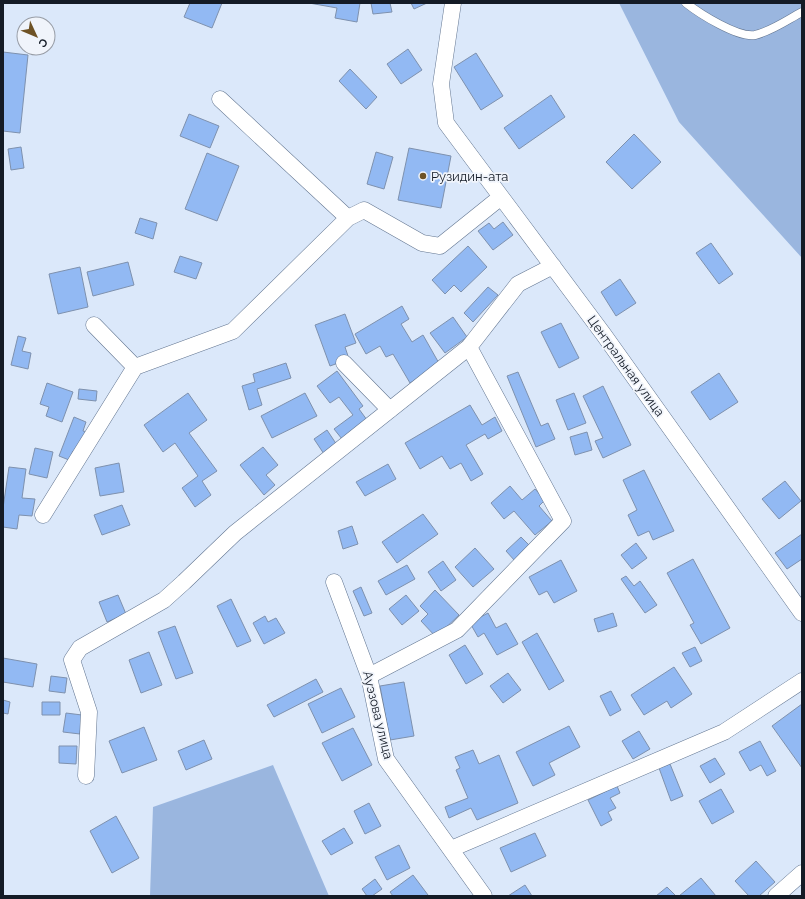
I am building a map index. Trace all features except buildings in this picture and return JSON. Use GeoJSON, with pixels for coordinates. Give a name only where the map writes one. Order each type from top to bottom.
{"type":"FeatureCollection","features":[{"type":"Feature","properties":{"kind":"street","name":"Центральная улица"},"geometry":{"type":"LineString","coordinates":[[453,3],[441,84],[446,123],[604,335],[802,613]]}},
{"type":"Feature","properties":{"kind":"street"},"geometry":{"type":"LineString","coordinates":[[220,100],[348,218]]}},
{"type":"Feature","properties":{"kind":"street"},"geometry":{"type":"LineString","coordinates":[[43,515],[135,367],[233,331],[348,218],[364,210],[422,243],[440,246],[501,197]]}},
{"type":"Feature","properties":{"kind":"street"},"geometry":{"type":"LineString","coordinates":[[86,776],[89,712],[72,660],[80,648],[164,600],[235,533],[469,347],[518,284],[553,266]]}},
{"type":"Feature","properties":{"kind":"street"},"geometry":{"type":"LineString","coordinates":[[94,325],[135,367]]}},
{"type":"Feature","properties":{"kind":"street"},"geometry":{"type":"LineString","coordinates":[[369,676],[457,630],[562,521],[469,347]]}},
{"type":"Feature","properties":{"kind":"street"},"geometry":{"type":"LineString","coordinates":[[344,363],[390,410]]}},
{"type":"Feature","properties":{"kind":"street","name":"Ауэзова улица"},"geometry":{"type":"LineString","coordinates":[[334,582],[369,676],[386,759],[484,896]]}},
{"type":"Feature","properties":{"kind":"street"},"geometry":{"type":"LineString","coordinates":[[451,849],[724,732],[802,681]]}},
{"type":"Feature","properties":{"kind":"street"},"geometry":{"type":"LineString","coordinates":[[776,896],[802,873]]}},
{"type":"Feature","properties":{"kind":"lane"},"geometry":{"type":"LineString","coordinates":[[686,3],[732,31],[754,35],[775,27],[802,12]]}},
{"type":"Feature","properties":{"kind":"shaded area"},"geometry":{"type":"Polygon","coordinates":[[[619,3],[802,3],[802,258],[679,122],[619,3]]]}},
{"type":"Feature","properties":{"kind":"shaded area"},"geometry":{"type":"Polygon","coordinates":[[[273,765],[329,896],[150,896],[153,807],[273,765]]]}},
{"type":"Feature","properties":{"kind":"place","name":"Рузидин-ата"},"geometry":{"type":"Point","coordinates":[423,176]}}]}
